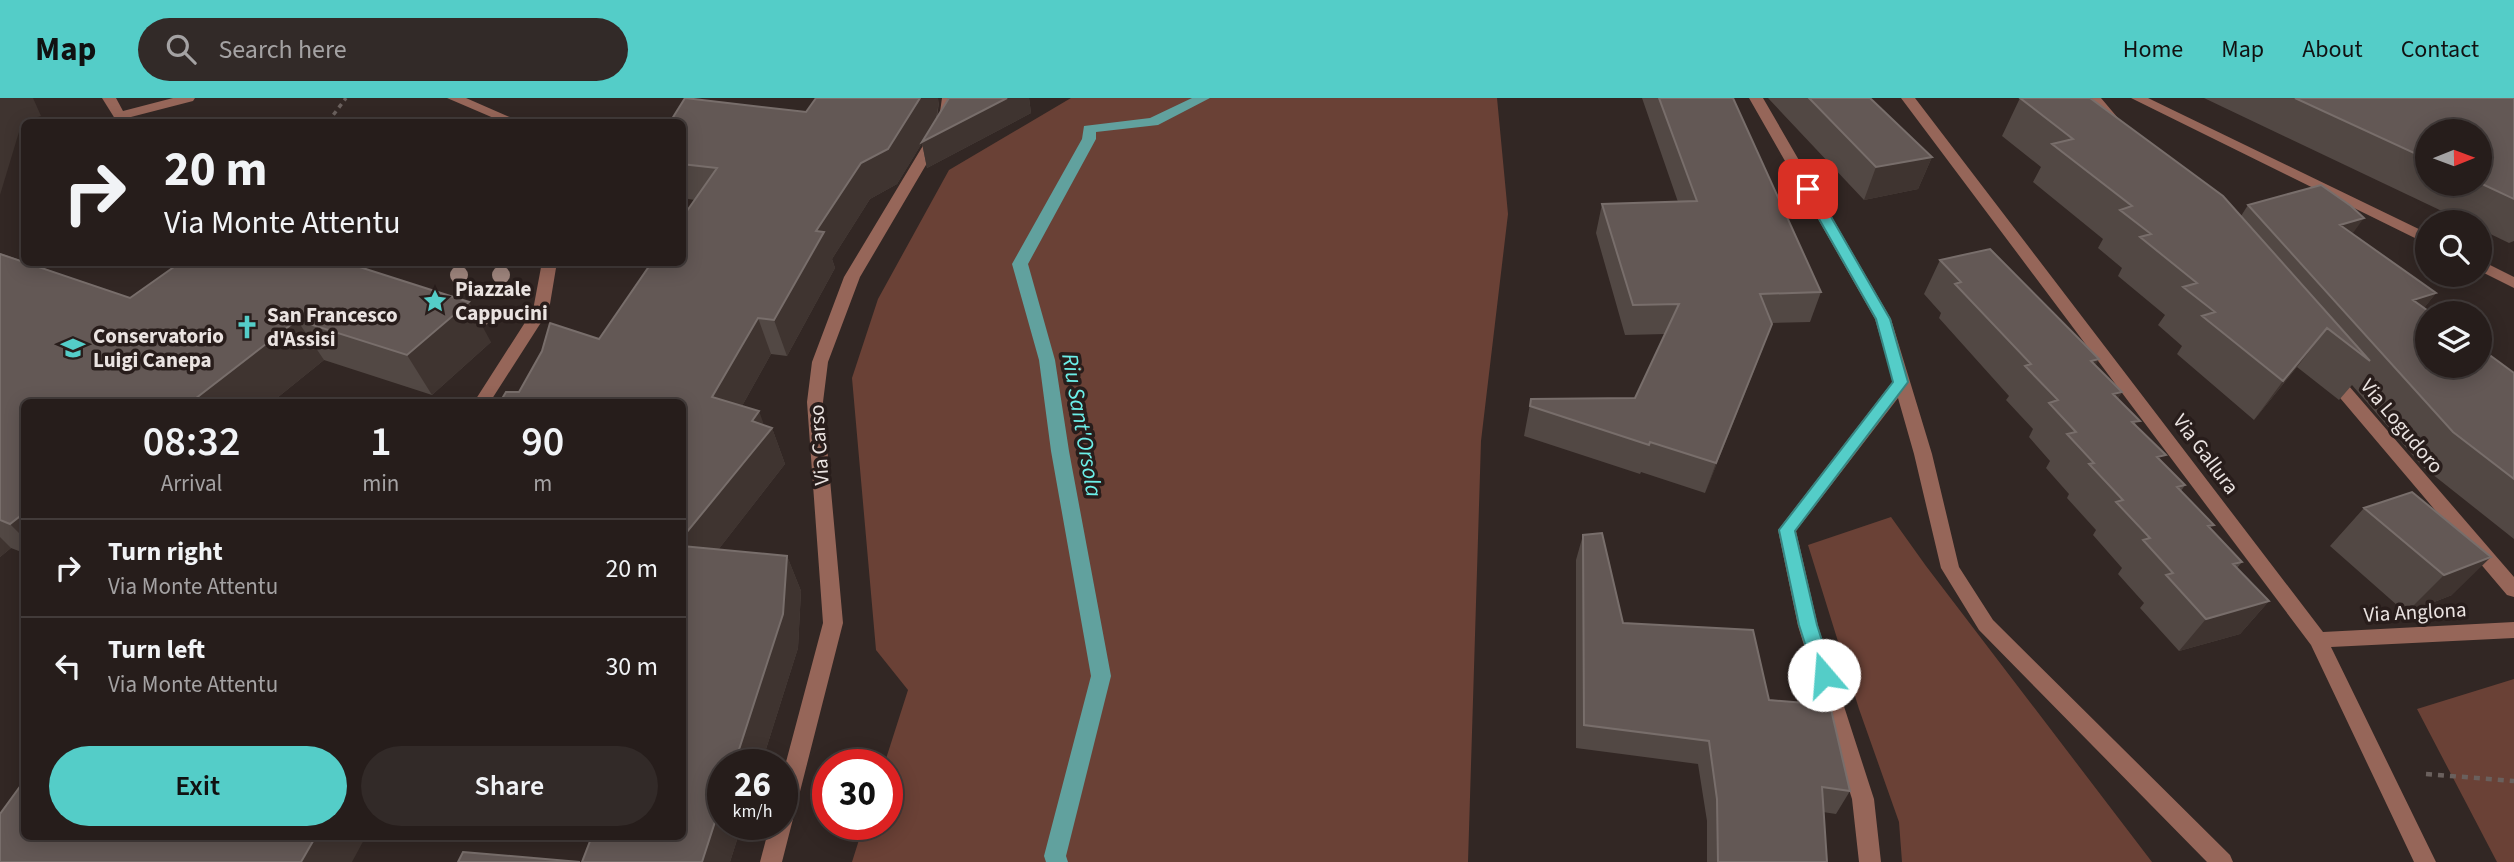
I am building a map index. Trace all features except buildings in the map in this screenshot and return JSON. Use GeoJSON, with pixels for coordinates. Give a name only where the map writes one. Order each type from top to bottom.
{"type":"FeatureCollection","features":[{"type":"Feature","properties":{"kind":"street"},"geometry":{"type":"LineString","coordinates":[[109,98],[121,119],[188,98]]}},
{"type":"Feature","properties":{"kind":"street"},"geometry":{"type":"LineString","coordinates":[[454,98],[506,119]]}},
{"type":"Feature","properties":{"kind":"street","name":"Via Carso"},"geometry":{"type":"LineString","coordinates":[[798,757],[833,623],[815,402],[820,362],[852,277],[946,119],[949,98]]}},
{"type":"Feature","properties":{"kind":"street"},"geometry":{"type":"LineString","coordinates":[[1756,98],[1883,319],[1923,454],[1950,568],[1986,625],[2222,862]]}},
{"type":"Feature","properties":{"kind":"street","name":"Via Gallura"},"geometry":{"type":"LineString","coordinates":[[1908,98],[2318,640],[2425,862]]}},
{"type":"Feature","properties":{"kind":"street"},"geometry":{"type":"LineString","coordinates":[[2094,98],[2130,140]]}},
{"type":"Feature","properties":{"kind":"street"},"geometry":{"type":"LineString","coordinates":[[2138,98],[2415,233]]}},
{"type":"Feature","properties":{"kind":"street"},"geometry":{"type":"LineString","coordinates":[[2293,192],[2294,173]]}},
{"type":"Feature","properties":{"kind":"street"},"geometry":{"type":"LineString","coordinates":[[484,399],[541,310],[549,266]]}},
{"type":"Feature","properties":{"kind":"street"},"geometry":{"type":"LineString","coordinates":[[2492,271],[2512,280]]}},
{"type":"Feature","properties":{"kind":"street","name":"Via Logudoro"},"geometry":{"type":"LineString","coordinates":[[2317,360],[2514,590]]}},
{"type":"Feature","properties":{"kind":"street"},"geometry":{"type":"LineString","coordinates":[[1870,862],[1863,799],[1808,625],[1787,530],[1901,382]]}},
{"type":"Feature","properties":{"kind":"street","name":"Via Anglona"},"geometry":{"type":"LineString","coordinates":[[2318,640],[2514,630]]}},
{"type":"Feature","properties":{"kind":"street"},"geometry":{"type":"LineString","coordinates":[[771,862],[776,840]]}},
{"type":"Feature","properties":{"kind":"path"},"geometry":{"type":"LineString","coordinates":[[330,119],[346,98]]}},
{"type":"Feature","properties":{"kind":"path"},"geometry":{"type":"LineString","coordinates":[[2380,770],[2514,781]]}},
{"type":"Feature","properties":{"kind":"shaded area"},"geometry":{"type":"Polygon","coordinates":[[[1071,98],[1497,98],[1508,214],[1481,441],[1468,862],[852,862],[859,840],[903,840],[903,749],[889,749],[908,690],[876,650],[852,378],[878,299],[949,170],[1071,98]]]}},
{"type":"Feature","properties":{"kind":"shaded area"},"geometry":{"type":"Polygon","coordinates":[[[1891,517],[2152,862],[1902,862],[1899,822],[1859,709],[1808,545],[1891,517]]]}},
{"type":"Feature","properties":{"kind":"shaded area"},"geometry":{"type":"Polygon","coordinates":[[[2514,679],[2514,862],[2497,862],[2417,709],[2514,679]]]}},
{"type":"Feature","properties":{"kind":"waterway","name":"Riu Sant'Orsola"},"geometry":{"type":"LineString","coordinates":[[1057,862],[1055,856],[1101,676],[1060,451],[1047,360],[1020,264],[1089,139],[1089,129],[1153,122],[1203,98]]}},
{"type":"Feature","properties":{"kind":"place","name":"Piazzale Cappucini"},"geometry":{"type":"Point","coordinates":[435,301]}},
{"type":"Feature","properties":{"kind":"place","name":"San Francesco d'Assisi"},"geometry":{"type":"Point","coordinates":[247,327]}},
{"type":"Feature","properties":{"kind":"place","name":"Conservatorio Luigi Canepa"},"geometry":{"type":"Point","coordinates":[73,348]}},
{"type":"Feature","properties":{"kind":"route"},"geometry":{"type":"LineString","coordinates":[[1808,189],[1883,319],[1901,382],[1787,530],[1808,625],[1824,675]]}}]}
